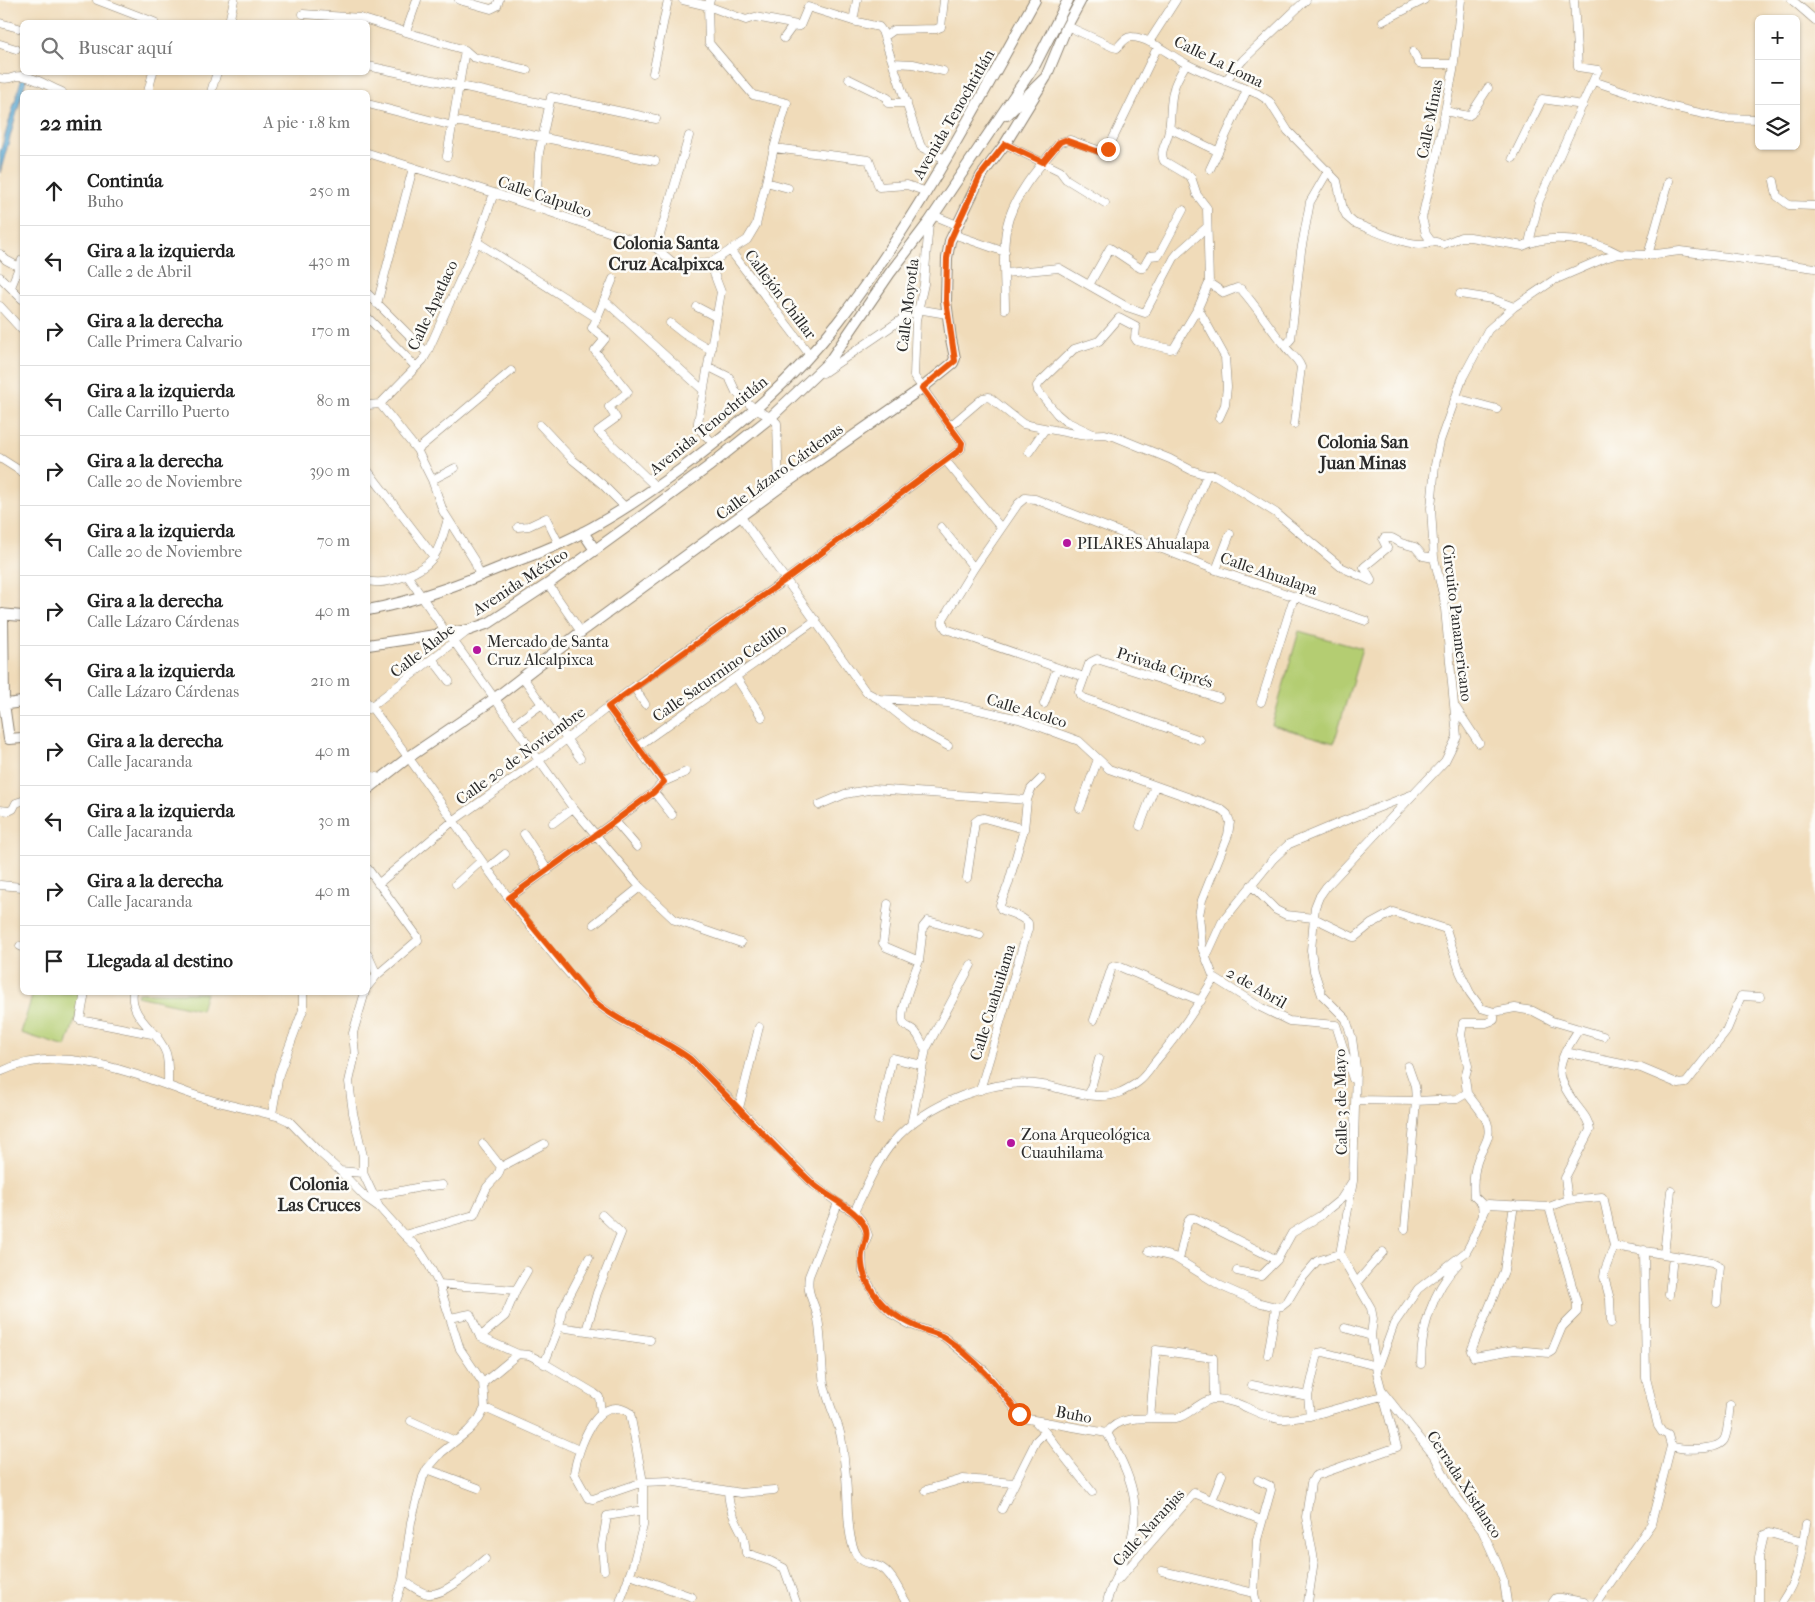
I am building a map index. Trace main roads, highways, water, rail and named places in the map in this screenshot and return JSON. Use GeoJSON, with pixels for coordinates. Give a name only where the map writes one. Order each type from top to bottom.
{"type":"FeatureCollection","features":[{"type":"Feature","properties":{"kind":"main road","name":"Avenida Tenochtitlán"},"geometry":{"type":"LineString","coordinates":[[370,609],[421,596],[480,576],[559,544],[583,532],[606,520],[656,487],[756,410],[810,355],[838,322],[906,224],[927,192],[1035,0]]}},
{"type":"Feature","properties":{"kind":"main road"},"geometry":{"type":"LineString","coordinates":[[990,131],[1038,60],[1068,0]]}},
{"type":"Feature","properties":{"kind":"main road"},"geometry":{"type":"LineString","coordinates":[[990,131],[1046,78],[1067,26],[1081,0]]}},
{"type":"Feature","properties":{"kind":"main road","name":"Calle Lázaro Cárdenas"},"geometry":{"type":"LineString","coordinates":[[370,787],[380,778],[494,699],[581,632],[779,488],[922,388],[955,361],[947,314],[946,282],[947,258],[955,229],[980,176],[1005,144],[1046,78]]}},
{"type":"Feature","properties":{"kind":"main road","name":"Avenida México"},"geometry":{"type":"LineString","coordinates":[[370,645],[470,630],[489,623],[548,584],[646,514],[771,417],[829,362],[990,131]]}},
{"type":"Feature","properties":{"kind":"main road"},"geometry":{"type":"LineString","coordinates":[[790,376],[804,385]]}},
{"type":"Feature","properties":{"kind":"main road"},"geometry":{"type":"LineString","coordinates":[[606,520],[616,534]]}},
{"type":"Feature","properties":{"kind":"main road"},"geometry":{"type":"LineString","coordinates":[[583,532],[595,550]]}},
{"type":"Feature","properties":{"kind":"main road"},"geometry":{"type":"LineString","coordinates":[[20,616],[2,614],[2,705],[5,739],[20,738]]}},
{"type":"Feature","properties":{"kind":"main road"},"geometry":{"type":"LineString","coordinates":[[2,705],[20,702]]}},
{"type":"Feature","properties":{"kind":"water"},"geometry":{"type":"Polygon","coordinates":[[[22,75],[27,75],[23,90],[20,90],[20,102],[0,173],[0,153],[22,75]]]}},
{"type":"Feature","properties":{"kind":"place","name":"PILARES Ahualapa"},"geometry":{"type":"Point","coordinates":[1067,543]}},
{"type":"Feature","properties":{"kind":"place","name":"Mercado de Santa Cruz Alcalpixca"},"geometry":{"type":"Point","coordinates":[477,650]}},
{"type":"Feature","properties":{"kind":"place","name":"Zona Arqueológica Cuauhilama"},"geometry":{"type":"Point","coordinates":[1011,1143]}},
{"type":"Feature","properties":{"kind":"district","name":"Colonia Santa Cruz Acalpixca"},"geometry":{"type":"Point","coordinates":[666,253]}},
{"type":"Feature","properties":{"kind":"district","name":"Colonia San Juan Minas"},"geometry":{"type":"Point","coordinates":[1363,452]}},
{"type":"Feature","properties":{"kind":"district","name":"Colonia Las Cruces"},"geometry":{"type":"Point","coordinates":[319,1194]}}]}
